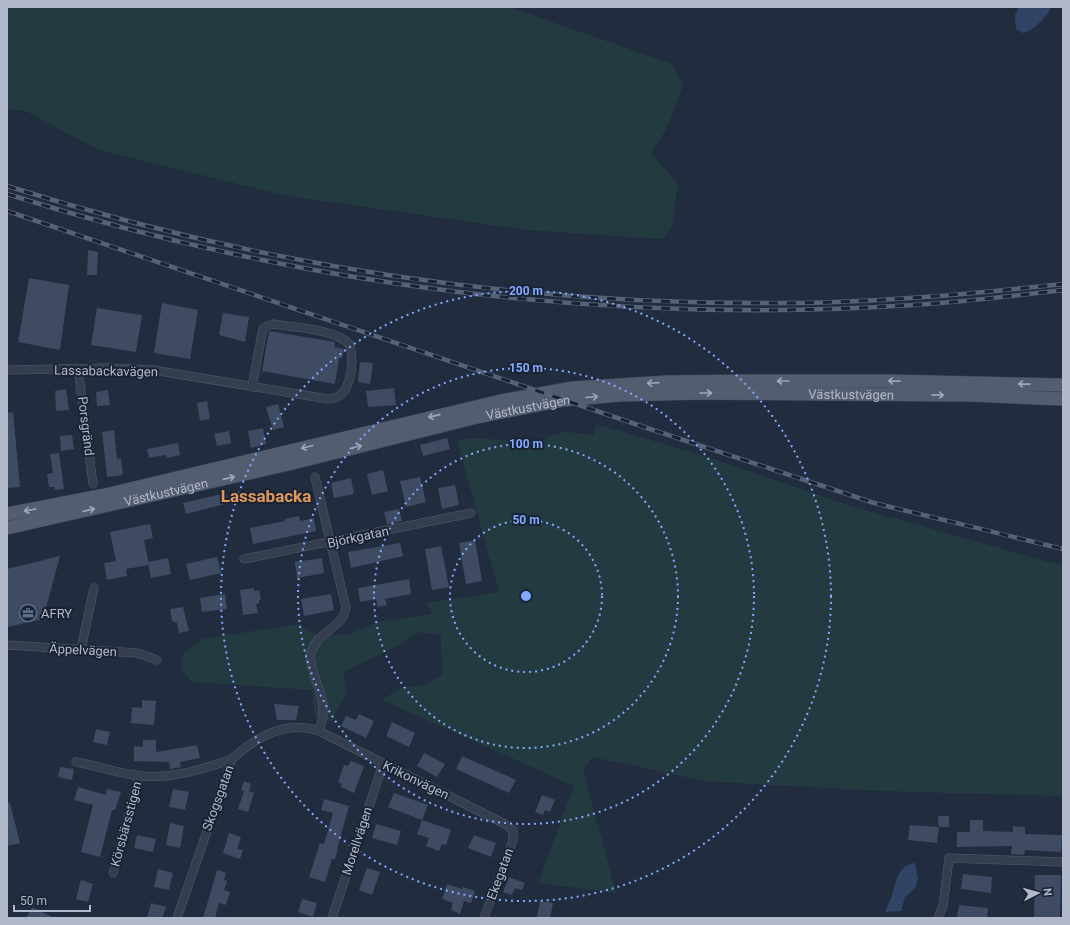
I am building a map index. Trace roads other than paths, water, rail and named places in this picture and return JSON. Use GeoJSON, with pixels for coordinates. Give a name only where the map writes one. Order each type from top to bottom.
{"type":"FeatureCollection","features":[{"type":"Feature","properties":{"kind":"main road","name":"Västkustvägen"},"geometry":{"type":"LineString","coordinates":[[7,514],[106,495],[486,404],[572,388],[667,382],[772,381],[887,381],[1063,385]]}},
{"type":"Feature","properties":{"kind":"main road","name":"Västkustvägen"},"geometry":{"type":"LineString","coordinates":[[7,528],[298,462],[477,417],[563,400],[620,395],[693,393],[940,395],[1063,399]]}},
{"type":"Feature","properties":{"kind":"street","name":"Lassabackavägen"},"geometry":{"type":"LineString","coordinates":[[7,370],[78,368],[153,370],[328,399],[338,398],[347,387],[352,360],[350,345],[340,337],[329,334],[272,324],[267,325],[263,328],[252,386]]}},
{"type":"Feature","properties":{"kind":"street","name":"Porsgränd"},"geometry":{"type":"LineString","coordinates":[[78,368],[93,484]]}},
{"type":"Feature","properties":{"kind":"street"},"geometry":{"type":"LineString","coordinates":[[315,476],[332,542],[346,608],[345,614],[341,621],[318,638],[310,656],[324,706],[319,731]]}},
{"type":"Feature","properties":{"kind":"street","name":"Björkgatan"},"geometry":{"type":"LineString","coordinates":[[244,559],[471,513]]}},
{"type":"Feature","properties":{"kind":"street"},"geometry":{"type":"LineString","coordinates":[[81,649],[94,588]]}},
{"type":"Feature","properties":{"kind":"street","name":"Äppelvägen"},"geometry":{"type":"LineString","coordinates":[[7,645],[138,653],[157,660]]}},
{"type":"Feature","properties":{"kind":"street","name":"Skogsgatan"},"geometry":{"type":"LineString","coordinates":[[177,918],[232,759],[257,739],[276,730],[297,727],[319,731]]}},
{"type":"Feature","properties":{"kind":"street","name":"Krikonvägen"},"geometry":{"type":"LineString","coordinates":[[319,731],[505,824],[513,830]]}},
{"type":"Feature","properties":{"kind":"street"},"geometry":{"type":"LineString","coordinates":[[76,762],[139,776],[178,775],[232,759]]}},
{"type":"Feature","properties":{"kind":"street","name":"Morellvägen"},"geometry":{"type":"LineString","coordinates":[[332,918],[383,764]]}},
{"type":"Feature","properties":{"kind":"street","name":"Körsbärsstigen"},"geometry":{"type":"LineString","coordinates":[[112,873],[139,776]]}},
{"type":"Feature","properties":{"kind":"street","name":"Ekegatan"},"geometry":{"type":"LineString","coordinates":[[484,918],[513,840],[513,830]]}},
{"type":"Feature","properties":{"kind":"street"},"geometry":{"type":"LineString","coordinates":[[938,918],[943,906],[949,858],[1063,862]]}},
{"type":"Feature","properties":{"kind":"water"},"geometry":{"type":"Polygon","coordinates":[[[1019,7],[1051,7],[1039,23],[1031,30],[1023,33],[1016,29],[1015,15],[1019,7]]]}},
{"type":"Feature","properties":{"kind":"water"},"geometry":{"type":"Polygon","coordinates":[[[915,863],[918,879],[915,888],[905,897],[901,911],[885,912],[902,869],[905,866],[915,863]]]}},
{"type":"Feature","properties":{"kind":"railway"},"geometry":{"type":"LineString","coordinates":[[7,186],[102,214],[197,238],[293,259],[388,275],[485,288],[582,297],[680,302],[815,303],[921,297],[1063,284]]}},
{"type":"Feature","properties":{"kind":"railway"},"geometry":{"type":"LineString","coordinates":[[7,194],[117,226],[229,253],[341,275],[455,292],[569,303],[683,309],[798,310],[932,304],[1063,290]]}},
{"type":"Feature","properties":{"kind":"railway"},"geometry":{"type":"LineString","coordinates":[[7,211],[641,426],[874,503],[1063,549]]}},
{"type":"Feature","properties":{"kind":"place","name":"AFRY"},"geometry":{"type":"Point","coordinates":[28,613]}},
{"type":"Feature","properties":{"kind":"district","name":"Lassabacka"},"geometry":{"type":"Point","coordinates":[266,496]}}]}
